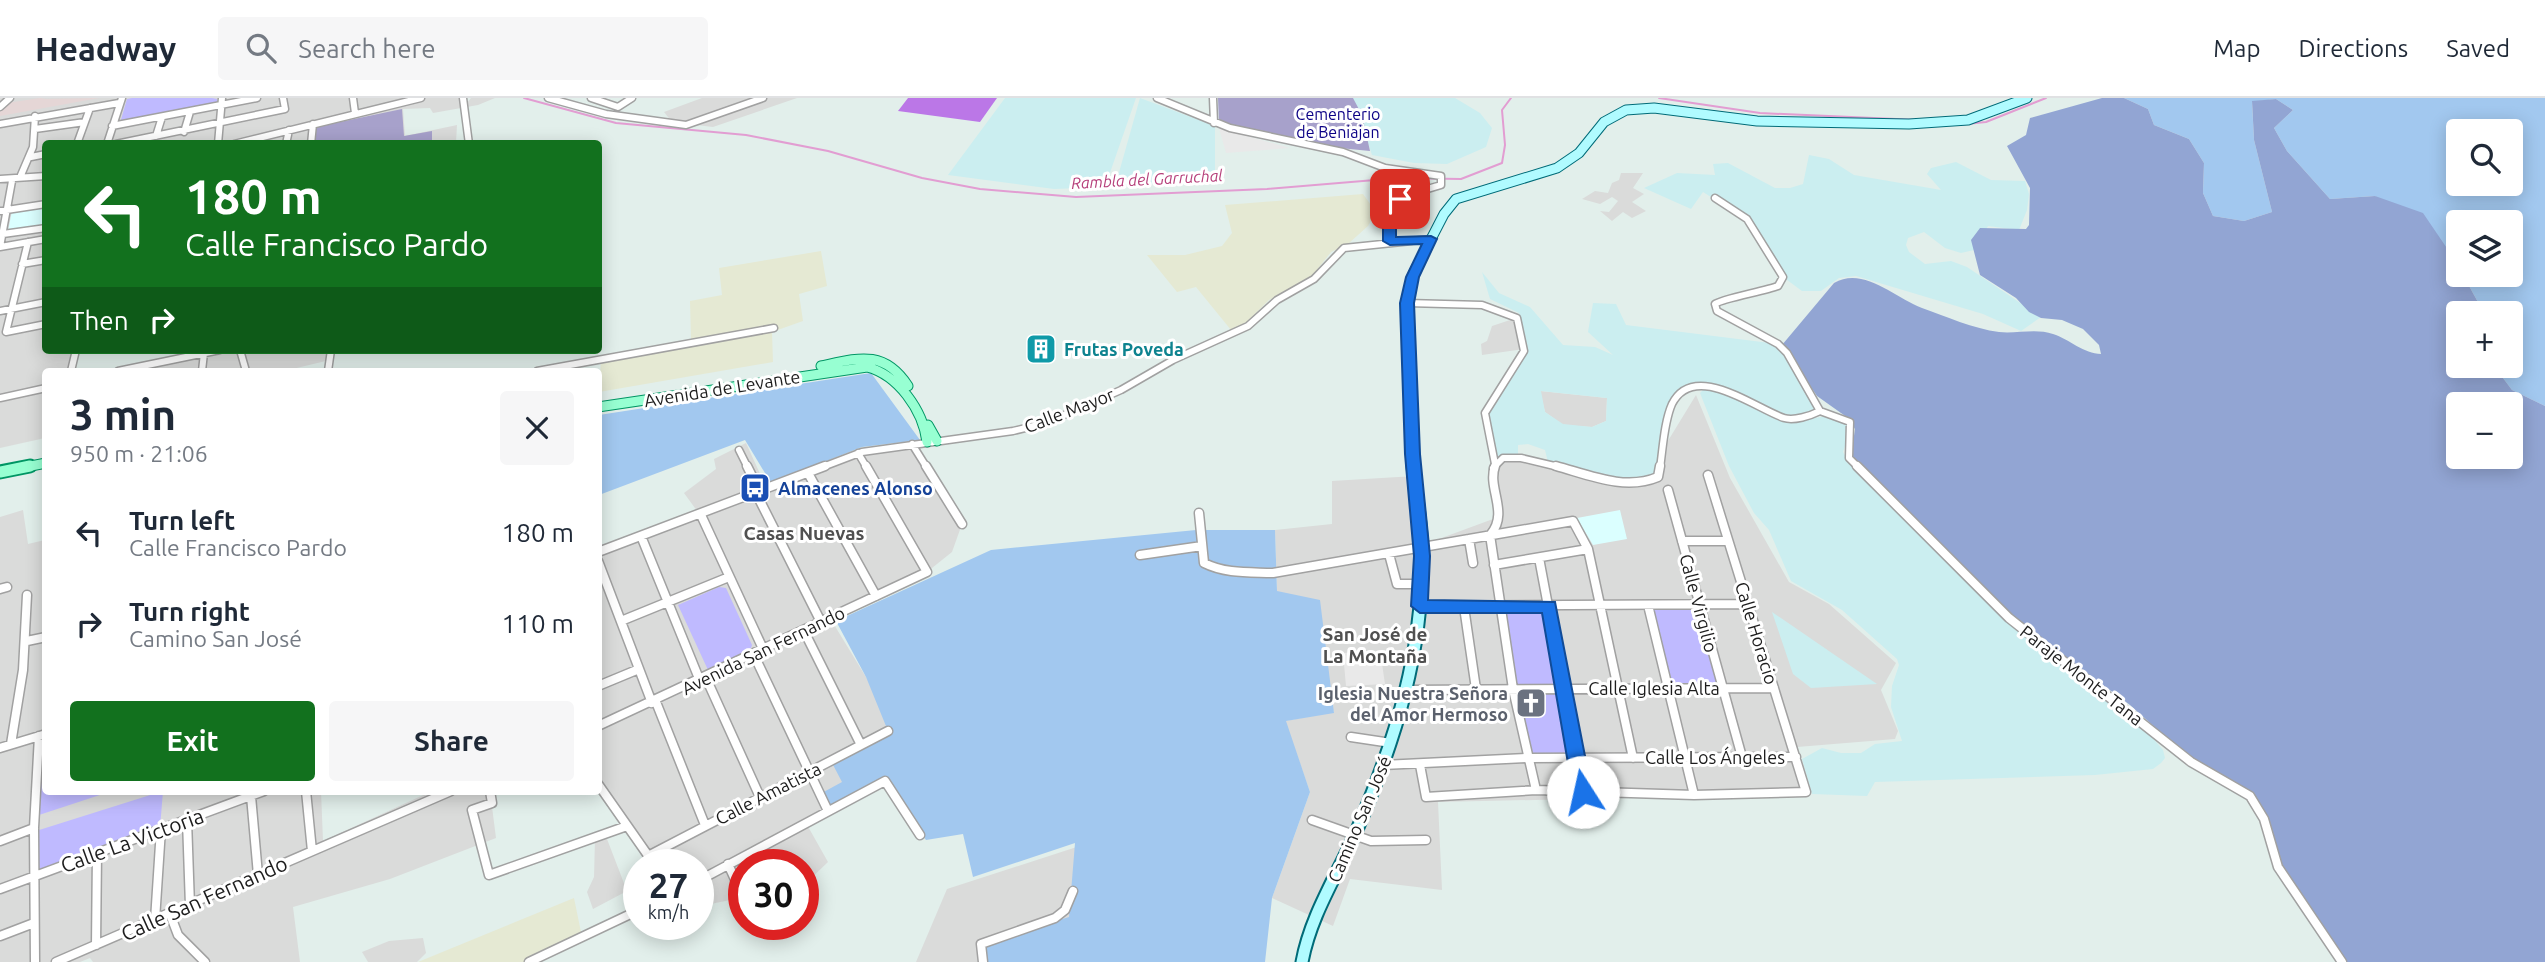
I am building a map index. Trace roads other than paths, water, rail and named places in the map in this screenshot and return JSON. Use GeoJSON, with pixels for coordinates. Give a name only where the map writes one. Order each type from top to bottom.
{"type":"FeatureCollection","features":[{"type":"Feature","properties":{"kind":"main road","name":"Camino San José"},"geometry":{"type":"LineString","coordinates":[[1302,962],[1307,936],[1355,836],[1391,743],[1408,690],[1420,606],[1422,549],[1412,454],[1407,303],[1412,277],[1431,239],[1456,199],[1557,168],[1579,153],[1604,122],[1626,110],[1654,108],[1757,121],[1921,123],[1968,120],[2027,98]]}},
{"type":"Feature","properties":{"kind":"main road","name":"Avenida de Levante"},"geometry":{"type":"LineString","coordinates":[[602,400],[863,358],[892,365],[902,375],[932,442]]}},
{"type":"Feature","properties":{"kind":"main road","name":"Avenida de Levante"},"geometry":{"type":"LineString","coordinates":[[815,367],[850,363],[845,369]]}},
{"type":"Feature","properties":{"kind":"main road","name":"Avenida de Levante"},"geometry":{"type":"LineString","coordinates":[[602,406],[845,369],[874,368],[894,377],[932,442]]}},
{"type":"Feature","properties":{"kind":"main road"},"geometry":{"type":"LineString","coordinates":[[0,472],[42,464]]}},
{"type":"Feature","properties":{"kind":"main road"},"geometry":{"type":"LineString","coordinates":[[0,479],[42,470]]}},
{"type":"Feature","properties":{"kind":"street"},"geometry":{"type":"LineString","coordinates":[[0,107],[10,98]]}},
{"type":"Feature","properties":{"kind":"street"},"geometry":{"type":"LineString","coordinates":[[218,140],[222,98]]}},
{"type":"Feature","properties":{"kind":"street"},"geometry":{"type":"LineString","coordinates":[[112,126],[222,107],[256,98],[258,116]]}},
{"type":"Feature","properties":{"kind":"street"},"geometry":{"type":"LineString","coordinates":[[136,140],[285,109],[282,98]]}},
{"type":"Feature","properties":{"kind":"street"},"geometry":{"type":"LineString","coordinates":[[353,98],[355,113]]}},
{"type":"Feature","properties":{"kind":"street"},"geometry":{"type":"LineString","coordinates":[[250,140],[421,98]]}},
{"type":"Feature","properties":{"kind":"street"},"geometry":{"type":"LineString","coordinates":[[463,98],[468,140]]}},
{"type":"Feature","properties":{"kind":"street"},"geometry":{"type":"LineString","coordinates":[[548,98],[606,114],[686,125],[762,98]]}},
{"type":"Feature","properties":{"kind":"street"},"geometry":{"type":"LineString","coordinates":[[591,98],[618,107],[632,98]]}},
{"type":"Feature","properties":{"kind":"street"},"geometry":{"type":"LineString","coordinates":[[1157,98],[1214,123],[1343,152],[1385,168],[1442,179],[1393,206],[1387,225],[1390,241]]}},
{"type":"Feature","properties":{"kind":"street"},"geometry":{"type":"LineString","coordinates":[[1213,98],[1214,123]]}},
{"type":"Feature","properties":{"kind":"street"},"geometry":{"type":"LineString","coordinates":[[0,124],[121,100]]}},
{"type":"Feature","properties":{"kind":"street"},"geometry":{"type":"LineString","coordinates":[[108,140],[121,100]]}},
{"type":"Feature","properties":{"kind":"street"},"geometry":{"type":"LineString","coordinates":[[73,110],[77,102]]}},
{"type":"Feature","properties":{"kind":"street"},"geometry":{"type":"LineString","coordinates":[[78,140],[90,108]]}},
{"type":"Feature","properties":{"kind":"street"},"geometry":{"type":"LineString","coordinates":[[184,131],[190,112]]}},
{"type":"Feature","properties":{"kind":"street"},"geometry":{"type":"LineString","coordinates":[[21,175],[31,157],[35,116]]}},
{"type":"Feature","properties":{"kind":"street"},"geometry":{"type":"LineString","coordinates":[[156,136],[163,117]]}},
{"type":"Feature","properties":{"kind":"street"},"geometry":{"type":"LineString","coordinates":[[35,129],[85,122]]}},
{"type":"Feature","properties":{"kind":"street"},"geometry":{"type":"LineString","coordinates":[[311,140],[313,124]]}},
{"type":"Feature","properties":{"kind":"street"},"geometry":{"type":"LineString","coordinates":[[287,140],[289,130]]}},
{"type":"Feature","properties":{"kind":"street"},"geometry":{"type":"LineString","coordinates":[[31,157],[42,156]]}},
{"type":"Feature","properties":{"kind":"street"},"geometry":{"type":"LineString","coordinates":[[0,179],[42,176]]}},
{"type":"Feature","properties":{"kind":"street"},"geometry":{"type":"LineString","coordinates":[[12,181],[4,210],[0,247],[42,240]]}},
{"type":"Feature","properties":{"kind":"street"},"geometry":{"type":"LineString","coordinates":[[1495,464],[1508,458],[1533,459],[1642,485],[1658,477],[1671,406],[1678,395],[1695,387],[1723,387],[1786,419],[1810,416],[1820,411],[1787,353],[1778,344],[1717,311],[1715,304],[1720,299],[1754,295],[1778,286],[1783,277],[1781,268],[1746,219],[1715,198]]}},
{"type":"Feature","properties":{"kind":"street"},"geometry":{"type":"LineString","coordinates":[[4,210],[42,205]]}},
{"type":"Feature","properties":{"kind":"street"},"geometry":{"type":"LineString","coordinates":[[3,234],[42,229]]}},
{"type":"Feature","properties":{"kind":"street","name":"Calle Mayor"},"geometry":{"type":"LineString","coordinates":[[602,551],[858,453],[1032,427],[1082,408],[1248,326],[1277,300],[1314,279],[1340,250],[1390,241],[1431,239]]}},
{"type":"Feature","properties":{"kind":"street"},"geometry":{"type":"LineString","coordinates":[[28,242],[6,332],[42,325]]}},
{"type":"Feature","properties":{"kind":"street"},"geometry":{"type":"LineString","coordinates":[[22,264],[42,261]]}},
{"type":"Feature","properties":{"kind":"street"},"geometry":{"type":"LineString","coordinates":[[0,311],[42,303]]}},
{"type":"Feature","properties":{"kind":"street"},"geometry":{"type":"LineString","coordinates":[[1407,303],[1482,305],[1517,318],[1524,351],[1485,414],[1495,464],[1493,473],[1498,523],[1490,535],[1494,565],[1513,689],[1536,790]]}},
{"type":"Feature","properties":{"kind":"street"},"geometry":{"type":"LineString","coordinates":[[554,368],[774,328]]}},
{"type":"Feature","properties":{"kind":"street"},"geometry":{"type":"LineString","coordinates":[[131,368],[199,354]]}},
{"type":"Feature","properties":{"kind":"street"},"geometry":{"type":"LineString","coordinates":[[152,368],[153,363]]}},
{"type":"Feature","properties":{"kind":"street"},"geometry":{"type":"LineString","coordinates":[[0,398],[42,389]]}},
{"type":"Feature","properties":{"kind":"street","name":"Paraje Monte Tana"},"geometry":{"type":"LineString","coordinates":[[1820,411],[1827,411],[1850,422],[1853,433],[1848,445],[1849,458],[2009,618],[2192,762],[2250,796],[2264,819],[2278,867],[2338,960]]}},
{"type":"Feature","properties":{"kind":"street"},"geometry":{"type":"LineString","coordinates":[[912,444],[962,524]]}},
{"type":"Feature","properties":{"kind":"street"},"geometry":{"type":"LineString","coordinates":[[739,450],[821,622]]}},
{"type":"Feature","properties":{"kind":"street","name":"Avenida San Fernando"},"geometry":{"type":"LineString","coordinates":[[602,724],[927,572],[858,453]]}},
{"type":"Feature","properties":{"kind":"street"},"geometry":{"type":"LineString","coordinates":[[808,473],[876,596]]}},
{"type":"Feature","properties":{"kind":"street","name":"Calle Horacio"},"geometry":{"type":"LineString","coordinates":[[1694,795],[1806,792],[1708,475]]}},
{"type":"Feature","properties":{"kind":"street","name":"Calle Virgilio"},"geometry":{"type":"LineString","coordinates":[[1668,490],[1742,757]]}},
{"type":"Feature","properties":{"kind":"street"},"geometry":{"type":"LineString","coordinates":[[1199,513],[1204,563],[1213,568],[1273,573],[1573,521],[1588,549],[1633,758]]}},
{"type":"Feature","properties":{"kind":"street"},"geometry":{"type":"LineString","coordinates":[[701,515],[764,650]]}},
{"type":"Feature","properties":{"kind":"street"},"geometry":{"type":"LineString","coordinates":[[641,536],[703,679],[760,797]]}},
{"type":"Feature","properties":{"kind":"street"},"geometry":{"type":"LineString","coordinates":[[1469,539],[1473,563]]}},
{"type":"Feature","properties":{"kind":"street"},"geometry":{"type":"LineString","coordinates":[[1682,541],[1728,541]]}},
{"type":"Feature","properties":{"kind":"street"},"geometry":{"type":"LineString","coordinates":[[1140,555],[1202,546]]}},
{"type":"Feature","properties":{"kind":"street"},"geometry":{"type":"LineString","coordinates":[[1494,565],[1588,549]]}},
{"type":"Feature","properties":{"kind":"street"},"geometry":{"type":"LineString","coordinates":[[1389,554],[1398,584],[1421,584]]}},
{"type":"Feature","properties":{"kind":"street"},"geometry":{"type":"LineString","coordinates":[[1539,558],[1583,792]]}},
{"type":"Feature","properties":{"kind":"street"},"geometry":{"type":"LineString","coordinates":[[621,621],[729,577]]}},
{"type":"Feature","properties":{"kind":"street"},"geometry":{"type":"LineString","coordinates":[[603,587],[621,621],[705,825]]}},
{"type":"Feature","properties":{"kind":"street"},"geometry":{"type":"LineString","coordinates":[[11,744],[22,697],[27,641],[27,595]]}},
{"type":"Feature","properties":{"kind":"street"},"geometry":{"type":"LineString","coordinates":[[1420,606],[1748,604]]}},
{"type":"Feature","properties":{"kind":"street"},"geometry":{"type":"LineString","coordinates":[[1420,765],[1426,797],[1536,790],[1694,795],[1648,606]]}},
{"type":"Feature","properties":{"kind":"street"},"geometry":{"type":"LineString","coordinates":[[1464,607],[1476,689]]}},
{"type":"Feature","properties":{"kind":"street"},"geometry":{"type":"LineString","coordinates":[[804,631],[861,746]]}},
{"type":"Feature","properties":{"kind":"street"},"geometry":{"type":"LineString","coordinates":[[27,641],[42,638]]}},
{"type":"Feature","properties":{"kind":"street"},"geometry":{"type":"LineString","coordinates":[[754,655],[828,811]]}},
{"type":"Feature","properties":{"kind":"street"},"geometry":{"type":"LineString","coordinates":[[602,684],[639,669]]}},
{"type":"Feature","properties":{"kind":"street","name":"Calle Iglesia Alta"},"geometry":{"type":"LineString","coordinates":[[1408,690],[1774,688]]}},
{"type":"Feature","properties":{"kind":"street","name":"Calle Amatista"},"geometry":{"type":"LineString","coordinates":[[661,849],[888,732]]}},
{"type":"Feature","properties":{"kind":"street"},"geometry":{"type":"LineString","coordinates":[[0,748],[42,735],[34,828],[35,962]]}},
{"type":"Feature","properties":{"kind":"street"},"geometry":{"type":"LineString","coordinates":[[1351,737],[1372,738],[1391,743]]}},
{"type":"Feature","properties":{"kind":"street","name":"Calle Los Ángeles"},"geometry":{"type":"LineString","coordinates":[[1383,765],[1527,758],[1796,757]]}},
{"type":"Feature","properties":{"kind":"street"},"geometry":{"type":"LineString","coordinates":[[757,849],[885,781],[920,835]]}},
{"type":"Feature","properties":{"kind":"street"},"geometry":{"type":"LineString","coordinates":[[602,790],[643,849]]}},
{"type":"Feature","properties":{"kind":"street"},"geometry":{"type":"LineString","coordinates":[[306,795],[312,851],[442,795]]}},
{"type":"Feature","properties":{"kind":"street"},"geometry":{"type":"LineString","coordinates":[[490,795],[492,803],[472,810],[489,875],[627,826]]}},
{"type":"Feature","properties":{"kind":"street"},"geometry":{"type":"LineString","coordinates":[[251,796],[258,875]]}},
{"type":"Feature","properties":{"kind":"street","name":"Calle La Victoria"},"geometry":{"type":"LineString","coordinates":[[0,889],[251,796]]}},
{"type":"Feature","properties":{"kind":"street"},"geometry":{"type":"LineString","coordinates":[[187,820],[190,906]]}},
{"type":"Feature","properties":{"kind":"street"},"geometry":{"type":"LineString","coordinates":[[1312,820],[1376,841],[1426,840]]}},
{"type":"Feature","properties":{"kind":"street"},"geometry":{"type":"LineString","coordinates":[[0,841],[34,828]]}},
{"type":"Feature","properties":{"kind":"street"},"geometry":{"type":"LineString","coordinates":[[155,920],[161,829]]}},
{"type":"Feature","properties":{"kind":"street","name":"Calle San Fernando"},"geometry":{"type":"LineString","coordinates":[[56,962],[312,851]]}},
{"type":"Feature","properties":{"kind":"street"},"geometry":{"type":"LineString","coordinates":[[96,945],[97,853]]}},
{"type":"Feature","properties":{"kind":"street"},"geometry":{"type":"LineString","coordinates":[[984,962],[981,944],[1055,918],[1065,910],[1073,891]]}},
{"type":"Feature","properties":{"kind":"street"},"geometry":{"type":"LineString","coordinates":[[170,914],[178,935],[205,962]]}},
{"type":"Feature","properties":{"kind":"street"},"geometry":{"type":"LineString","coordinates":[[529,962],[623,918]]}},
{"type":"Feature","properties":{"kind":"street"},"geometry":{"type":"LineString","coordinates":[[0,936],[34,923]]}},
{"type":"Feature","properties":{"kind":"waterway","name":"Rambla del Garruchal"},"geometry":{"type":"LineString","coordinates":[[524,98],[616,123],[746,135],[828,151],[922,178],[980,189],[1076,197],[1267,189],[1399,178],[1461,179],[1502,163],[1505,145],[1502,110],[1511,98]]}},
{"type":"Feature","properties":{"kind":"waterway","name":"Rambla del Garruchal"},"geometry":{"type":"LineString","coordinates":[[1659,98],[1760,113],[1919,120]]}},
{"type":"Feature","properties":{"kind":"waterway","name":"Rambla del Garruchal"},"geometry":{"type":"LineString","coordinates":[[1957,125],[1986,122],[2046,98]]}},
{"type":"Feature","properties":{"kind":"place","name":"Frutas Poveda"},"geometry":{"type":"Point","coordinates":[1041,349]}},
{"type":"Feature","properties":{"kind":"place","name":"Almacenes Alonso"},"geometry":{"type":"Point","coordinates":[755,488]}},
{"type":"Feature","properties":{"kind":"place","name":"Iglesia Nuestra Señora del Amor Hermoso"},"geometry":{"type":"Point","coordinates":[1531,703]}},
{"type":"Feature","properties":{"kind":"district","name":"Casas Nuevas"},"geometry":{"type":"Point","coordinates":[804,533]}},
{"type":"Feature","properties":{"kind":"district","name":"San José de La Montaña"},"geometry":{"type":"Point","coordinates":[1375,645]}},
{"type":"Feature","properties":{"kind":"park label","name":"Cementerio de Beniajan"},"geometry":{"type":"Point","coordinates":[1338,123]}}]}
